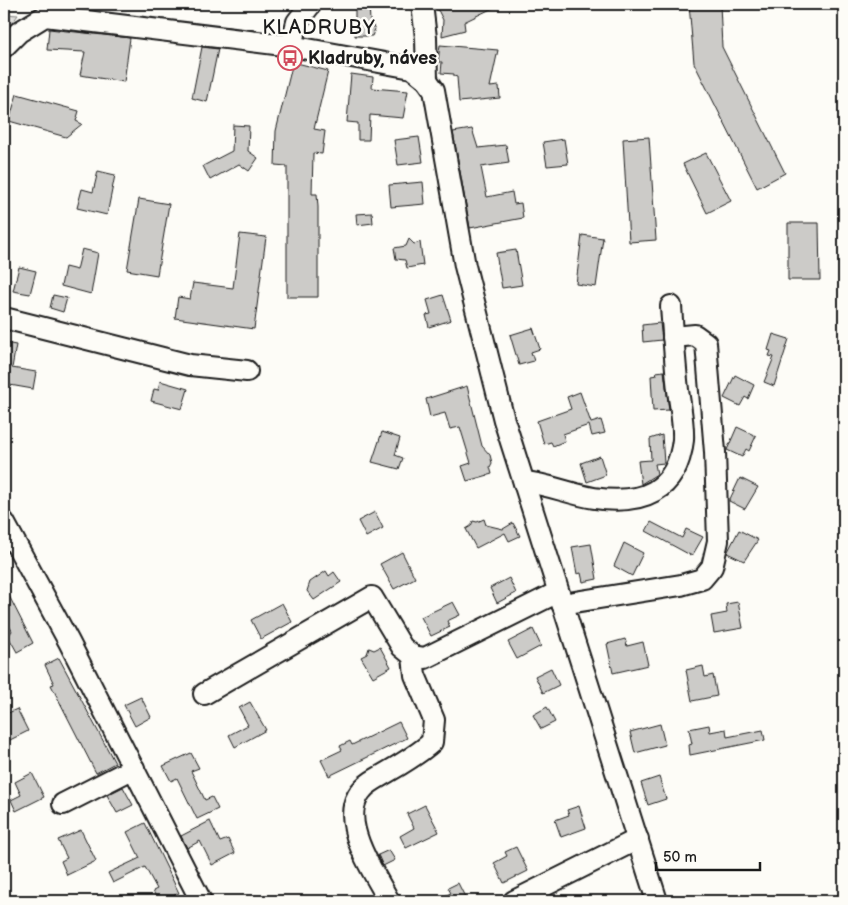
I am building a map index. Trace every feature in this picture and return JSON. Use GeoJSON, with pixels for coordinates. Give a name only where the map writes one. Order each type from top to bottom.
{"type":"FeatureCollection","features":[{"type":"Feature","properties":{"kind":"street"},"geometry":{"type":"LineString","coordinates":[[291,46],[297,22],[311,4]]}},
{"type":"Feature","properties":{"kind":"street"},"geometry":{"type":"LineString","coordinates":[[422,4],[426,38],[427,80]]}},
{"type":"Feature","properties":{"kind":"street"},"geometry":{"type":"LineString","coordinates":[[4,47],[20,32],[44,16],[291,46],[412,68],[427,80],[434,90],[465,266],[504,420],[658,901]]}},
{"type":"Feature","properties":{"kind":"street"},"geometry":{"type":"LineString","coordinates":[[524,482],[542,484],[595,498],[633,498],[655,492],[667,483],[676,468],[683,439],[671,306]]}},
{"type":"Feature","properties":{"kind":"street"},"geometry":{"type":"LineString","coordinates":[[4,318],[190,365],[247,370]]}},
{"type":"Feature","properties":{"kind":"street"},"geometry":{"type":"LineString","coordinates":[[204,694],[372,598],[402,647],[413,656],[425,658],[560,598],[681,585],[702,579],[712,567],[718,541],[715,452],[706,343],[695,336],[673,336]]}},
{"type":"Feature","properties":{"kind":"street"},"geometry":{"type":"LineString","coordinates":[[4,522],[134,768],[195,900]]}},
{"type":"Feature","properties":{"kind":"street"},"geometry":{"type":"LineString","coordinates":[[389,901],[354,832],[352,811],[356,797],[370,783],[414,758],[432,742],[434,720],[415,675],[413,656]]}},
{"type":"Feature","properties":{"kind":"street"},"geometry":{"type":"LineString","coordinates":[[63,804],[134,768]]}},
{"type":"Feature","properties":{"kind":"street"},"geometry":{"type":"LineString","coordinates":[[514,901],[638,839]]}},
{"type":"Feature","properties":{"kind":"shaded area"},"geometry":{"type":"Polygon","coordinates":[[[4,14],[18,15],[4,34],[4,14]]]}},
{"type":"Feature","properties":{"kind":"building"},"geometry":{"type":"Polygon","coordinates":[[[355,4],[369,4],[370,21],[375,29],[372,36],[355,36],[355,4]]]}},
{"type":"Feature","properties":{"kind":"building"},"geometry":{"type":"Polygon","coordinates":[[[435,4],[501,4],[464,22],[465,30],[442,36],[443,20],[435,4]]]}},
{"type":"Feature","properties":{"kind":"building"},"geometry":{"type":"Polygon","coordinates":[[[689,4],[720,4],[722,47],[785,173],[757,188],[694,63],[689,4]]]}},
{"type":"Feature","properties":{"kind":"building"},"geometry":{"type":"Polygon","coordinates":[[[49,29],[130,38],[124,82],[80,75],[85,52],[47,50],[49,29]]]}},
{"type":"Feature","properties":{"kind":"building"},"geometry":{"type":"Polygon","coordinates":[[[440,45],[498,50],[490,87],[499,86],[500,98],[459,102],[457,77],[454,74],[441,73],[442,62],[438,62],[440,45]]]}},
{"type":"Feature","properties":{"kind":"building"},"geometry":{"type":"Polygon","coordinates":[[[202,47],[218,49],[207,102],[192,98],[202,47]]]}},
{"type":"Feature","properties":{"kind":"building"},"geometry":{"type":"Polygon","coordinates":[[[293,62],[328,71],[314,129],[325,131],[322,154],[313,153],[312,194],[317,194],[318,207],[318,297],[287,297],[287,166],[275,165],[276,131],[293,62]]]}},
{"type":"Feature","properties":{"kind":"building"},"geometry":{"type":"Polygon","coordinates":[[[351,74],[373,77],[372,88],[408,91],[403,118],[370,115],[369,140],[358,140],[358,123],[347,122],[351,74]]]}},
{"type":"Feature","properties":{"kind":"building"},"geometry":{"type":"Polygon","coordinates":[[[17,94],[79,111],[76,121],[82,124],[66,137],[9,121],[17,94]]]}},
{"type":"Feature","properties":{"kind":"building"},"geometry":{"type":"Polygon","coordinates":[[[233,125],[249,126],[248,151],[258,158],[249,171],[239,164],[210,180],[203,166],[232,151],[233,125]]]}},
{"type":"Feature","properties":{"kind":"building"},"geometry":{"type":"Polygon","coordinates":[[[472,129],[478,148],[506,145],[509,163],[481,167],[487,197],[512,192],[514,204],[521,203],[523,218],[470,228],[453,132],[472,129]]]}},
{"type":"Feature","properties":{"kind":"building"},"geometry":{"type":"Polygon","coordinates":[[[419,137],[423,162],[398,165],[394,140],[419,137]]]}},
{"type":"Feature","properties":{"kind":"building"},"geometry":{"type":"Polygon","coordinates":[[[649,137],[656,240],[629,242],[623,139],[649,137]]]}},
{"type":"Feature","properties":{"kind":"building"},"geometry":{"type":"Polygon","coordinates":[[[564,139],[568,164],[547,166],[543,142],[564,139]]]}},
{"type":"Feature","properties":{"kind":"building"},"geometry":{"type":"Polygon","coordinates":[[[706,153],[731,201],[707,213],[683,164],[706,153]]]}},
{"type":"Feature","properties":{"kind":"building"},"geometry":{"type":"Polygon","coordinates":[[[98,171],[115,175],[107,215],[77,208],[82,189],[93,192],[98,171]]]}},
{"type":"Feature","properties":{"kind":"building"},"geometry":{"type":"Polygon","coordinates":[[[423,182],[425,204],[391,207],[389,185],[423,182]]]}},
{"type":"Feature","properties":{"kind":"building"},"geometry":{"type":"Polygon","coordinates":[[[139,199],[169,204],[157,275],[127,270],[139,199]]]}},
{"type":"Feature","properties":{"kind":"building"},"geometry":{"type":"Polygon","coordinates":[[[372,213],[373,223],[357,225],[356,214],[372,213]]]}},
{"type":"Feature","properties":{"kind":"building"},"geometry":{"type":"Polygon","coordinates":[[[788,223],[819,223],[820,280],[788,280],[788,223]]]}},
{"type":"Feature","properties":{"kind":"building"},"geometry":{"type":"Polygon","coordinates":[[[240,234],[266,237],[254,329],[175,318],[178,297],[190,299],[193,283],[233,288],[240,234]]]}},
{"type":"Feature","properties":{"kind":"building"},"geometry":{"type":"Polygon","coordinates":[[[582,235],[603,238],[596,287],[576,284],[582,235]]]}},
{"type":"Feature","properties":{"kind":"building"},"geometry":{"type":"Polygon","coordinates":[[[409,239],[414,244],[420,242],[423,265],[407,268],[405,260],[396,259],[394,248],[406,246],[409,239]]]}},
{"type":"Feature","properties":{"kind":"building"},"geometry":{"type":"Polygon","coordinates":[[[82,249],[98,253],[91,294],[61,286],[65,267],[77,270],[82,249]]]}},
{"type":"Feature","properties":{"kind":"building"},"geometry":{"type":"Polygon","coordinates":[[[516,250],[522,285],[502,288],[496,253],[516,250]]]}},
{"type":"Feature","properties":{"kind":"building"},"geometry":{"type":"Polygon","coordinates":[[[19,267],[36,271],[30,294],[13,291],[19,267]]]}},
{"type":"Feature","properties":{"kind":"building"},"geometry":{"type":"Polygon","coordinates":[[[53,295],[67,298],[63,312],[50,308],[53,295]]]}},
{"type":"Feature","properties":{"kind":"building"},"geometry":{"type":"Polygon","coordinates":[[[443,295],[451,320],[429,327],[426,315],[431,314],[427,300],[443,295]]]}},
{"type":"Feature","properties":{"kind":"building"},"geometry":{"type":"Polygon","coordinates":[[[660,323],[662,340],[643,342],[642,325],[660,323]]]}},
{"type":"Feature","properties":{"kind":"building"},"geometry":{"type":"Polygon","coordinates":[[[533,328],[540,349],[531,352],[534,361],[519,365],[510,335],[533,328]]]}},
{"type":"Feature","properties":{"kind":"building"},"geometry":{"type":"Polygon","coordinates":[[[773,334],[789,339],[774,386],[764,382],[774,357],[769,356],[771,351],[768,350],[773,334]]]}},
{"type":"Feature","properties":{"kind":"building"},"geometry":{"type":"Polygon","coordinates":[[[5,343],[16,345],[12,368],[36,372],[33,389],[4,384],[5,343]]]}},
{"type":"Feature","properties":{"kind":"building"},"geometry":{"type":"Polygon","coordinates":[[[664,371],[669,410],[653,411],[651,376],[657,375],[656,372],[664,371]]]}},
{"type":"Feature","properties":{"kind":"building"},"geometry":{"type":"Polygon","coordinates":[[[735,375],[754,385],[748,399],[745,397],[740,406],[724,398],[735,375]]]}},
{"type":"Feature","properties":{"kind":"building"},"geometry":{"type":"Polygon","coordinates":[[[160,381],[188,389],[182,409],[151,401],[154,389],[158,390],[160,381]]]}},
{"type":"Feature","properties":{"kind":"building"},"geometry":{"type":"Polygon","coordinates":[[[467,386],[482,446],[490,455],[492,474],[467,481],[462,466],[471,463],[460,427],[450,429],[445,413],[430,417],[426,399],[467,386]]]}},
{"type":"Feature","properties":{"kind":"building"},"geometry":{"type":"Polygon","coordinates":[[[580,392],[591,423],[601,420],[605,433],[592,436],[589,425],[563,434],[565,441],[553,446],[551,442],[544,444],[537,421],[571,409],[567,397],[580,392]]]}},
{"type":"Feature","properties":{"kind":"building"},"geometry":{"type":"Polygon","coordinates":[[[737,427],[756,436],[749,451],[746,449],[742,457],[727,450],[737,427]]]}},
{"type":"Feature","properties":{"kind":"building"},"geometry":{"type":"Polygon","coordinates":[[[382,432],[400,438],[395,455],[403,458],[399,469],[372,462],[382,432]]]}},
{"type":"Feature","properties":{"kind":"building"},"geometry":{"type":"Polygon","coordinates":[[[662,435],[664,463],[655,464],[657,474],[641,484],[638,461],[651,460],[650,439],[662,435]]]}},
{"type":"Feature","properties":{"kind":"building"},"geometry":{"type":"Polygon","coordinates":[[[600,456],[606,475],[587,482],[581,463],[600,456]]]}},
{"type":"Feature","properties":{"kind":"building"},"geometry":{"type":"Polygon","coordinates":[[[740,478],[758,487],[745,509],[729,501],[740,478]]]}},
{"type":"Feature","properties":{"kind":"building"},"geometry":{"type":"Polygon","coordinates":[[[375,512],[383,528],[366,537],[358,521],[375,512]]]}},
{"type":"Feature","properties":{"kind":"building"},"geometry":{"type":"Polygon","coordinates":[[[484,519],[486,525],[503,529],[513,523],[520,536],[509,541],[505,533],[476,548],[466,529],[471,526],[473,521],[477,522],[484,519]]]}},
{"type":"Feature","properties":{"kind":"building"},"geometry":{"type":"Polygon","coordinates":[[[651,522],[682,538],[686,529],[703,537],[692,556],[646,531],[651,522]]]}},
{"type":"Feature","properties":{"kind":"building"},"geometry":{"type":"Polygon","coordinates":[[[739,530],[758,540],[744,561],[727,553],[739,530]]]}},
{"type":"Feature","properties":{"kind":"building"},"geometry":{"type":"Polygon","coordinates":[[[624,543],[643,553],[632,576],[614,566],[624,543]]]}},
{"type":"Feature","properties":{"kind":"building"},"geometry":{"type":"Polygon","coordinates":[[[591,544],[597,579],[583,582],[581,573],[577,574],[572,547],[591,544]]]}},
{"type":"Feature","properties":{"kind":"building"},"geometry":{"type":"Polygon","coordinates":[[[402,552],[415,578],[394,589],[380,564],[402,552]]]}},
{"type":"Feature","properties":{"kind":"building"},"geometry":{"type":"Polygon","coordinates":[[[326,571],[329,576],[334,572],[341,582],[314,600],[307,591],[310,582],[326,571]]]}},
{"type":"Feature","properties":{"kind":"building"},"geometry":{"type":"Polygon","coordinates":[[[509,578],[516,593],[497,603],[490,588],[509,578]]]}},
{"type":"Feature","properties":{"kind":"building"},"geometry":{"type":"Polygon","coordinates":[[[4,586],[33,643],[17,652],[8,636],[12,631],[4,616],[4,586]]]}},
{"type":"Feature","properties":{"kind":"building"},"geometry":{"type":"Polygon","coordinates":[[[453,602],[460,615],[447,621],[450,627],[431,636],[421,617],[453,602]]]}},
{"type":"Feature","properties":{"kind":"building"},"geometry":{"type":"Polygon","coordinates":[[[738,602],[743,628],[714,633],[711,616],[727,613],[726,604],[738,602]]]}},
{"type":"Feature","properties":{"kind":"building"},"geometry":{"type":"Polygon","coordinates":[[[282,603],[292,622],[261,639],[251,620],[282,603]]]}},
{"type":"Feature","properties":{"kind":"building"},"geometry":{"type":"Polygon","coordinates":[[[533,629],[541,646],[517,659],[508,642],[533,629]]]}},
{"type":"Feature","properties":{"kind":"building"},"geometry":{"type":"Polygon","coordinates":[[[625,639],[627,646],[643,642],[648,665],[613,673],[607,644],[625,639]]]}},
{"type":"Feature","properties":{"kind":"building"},"geometry":{"type":"Polygon","coordinates":[[[380,647],[391,667],[373,677],[361,657],[367,654],[369,648],[374,650],[380,647]]]}},
{"type":"Feature","properties":{"kind":"building"},"geometry":{"type":"Polygon","coordinates":[[[59,658],[115,763],[96,773],[51,685],[54,684],[45,665],[59,658]]]}},
{"type":"Feature","properties":{"kind":"building"},"geometry":{"type":"Polygon","coordinates":[[[703,666],[705,677],[713,675],[717,696],[692,701],[686,670],[703,666]]]}},
{"type":"Feature","properties":{"kind":"building"},"geometry":{"type":"Polygon","coordinates":[[[551,668],[559,685],[543,693],[535,676],[551,668]]]}},
{"type":"Feature","properties":{"kind":"building"},"geometry":{"type":"Polygon","coordinates":[[[141,697],[151,717],[135,726],[124,705],[141,697]]]}},
{"type":"Feature","properties":{"kind":"building"},"geometry":{"type":"Polygon","coordinates":[[[250,702],[266,730],[235,747],[229,735],[248,725],[239,708],[250,702]]]}},
{"type":"Feature","properties":{"kind":"building"},"geometry":{"type":"Polygon","coordinates":[[[547,707],[555,722],[541,729],[533,715],[547,707]]]}},
{"type":"Feature","properties":{"kind":"building"},"geometry":{"type":"Polygon","coordinates":[[[17,709],[28,731],[4,743],[4,715],[17,709]]]}},
{"type":"Feature","properties":{"kind":"building"},"geometry":{"type":"Polygon","coordinates":[[[399,722],[407,738],[329,776],[321,760],[342,750],[340,746],[350,741],[352,745],[399,722]]]}},
{"type":"Feature","properties":{"kind":"building"},"geometry":{"type":"Polygon","coordinates":[[[660,724],[665,745],[635,753],[630,732],[660,724]]]}},
{"type":"Feature","properties":{"kind":"building"},"geometry":{"type":"Polygon","coordinates":[[[709,725],[710,732],[726,729],[727,737],[763,730],[765,740],[690,755],[689,745],[692,744],[689,729],[709,725]]]}},
{"type":"Feature","properties":{"kind":"building"},"geometry":{"type":"Polygon","coordinates":[[[191,753],[199,768],[191,771],[205,800],[212,797],[218,809],[197,819],[177,778],[171,781],[163,766],[191,753]]]}},
{"type":"Feature","properties":{"kind":"building"},"geometry":{"type":"Polygon","coordinates":[[[32,773],[44,797],[16,811],[11,800],[21,795],[15,782],[32,773]]]}},
{"type":"Feature","properties":{"kind":"building"},"geometry":{"type":"Polygon","coordinates":[[[659,777],[666,799],[648,805],[641,783],[659,777]]]}},
{"type":"Feature","properties":{"kind":"building"},"geometry":{"type":"Polygon","coordinates":[[[123,787],[133,805],[117,813],[107,795],[123,787]]]}},
{"type":"Feature","properties":{"kind":"building"},"geometry":{"type":"Polygon","coordinates":[[[425,805],[439,832],[406,848],[400,836],[414,828],[407,814],[425,805]]]}},
{"type":"Feature","properties":{"kind":"building"},"geometry":{"type":"Polygon","coordinates":[[[579,806],[586,828],[561,837],[555,820],[569,815],[567,810],[579,806]]]}},
{"type":"Feature","properties":{"kind":"building"},"geometry":{"type":"Polygon","coordinates":[[[210,821],[220,842],[228,839],[235,853],[212,865],[200,841],[187,848],[181,836],[210,821]]]}},
{"type":"Feature","properties":{"kind":"building"},"geometry":{"type":"Polygon","coordinates":[[[145,823],[179,893],[163,901],[158,901],[153,891],[157,889],[145,867],[113,883],[108,873],[140,858],[127,832],[145,823]]]}},
{"type":"Feature","properties":{"kind":"building"},"geometry":{"type":"Polygon","coordinates":[[[81,830],[96,861],[67,875],[61,861],[67,858],[58,840],[81,830]]]}},
{"type":"Feature","properties":{"kind":"building"},"geometry":{"type":"Polygon","coordinates":[[[516,847],[528,871],[504,883],[494,863],[507,856],[505,852],[516,847]]]}},
{"type":"Feature","properties":{"kind":"building"},"geometry":{"type":"Polygon","coordinates":[[[389,850],[395,860],[383,866],[378,855],[389,850]]]}},
{"type":"Feature","properties":{"kind":"building"},"geometry":{"type":"Polygon","coordinates":[[[458,883],[467,901],[433,901],[451,893],[448,888],[458,883]]]}},
{"type":"Feature","properties":{"kind":"place","name":"Kladruby, náves"},"geometry":{"type":"Point","coordinates":[290,58]}},
{"type":"Feature","properties":{"kind":"district","name":"KLADRUBY"},"geometry":{"type":"Point","coordinates":[319,27]}}]}
